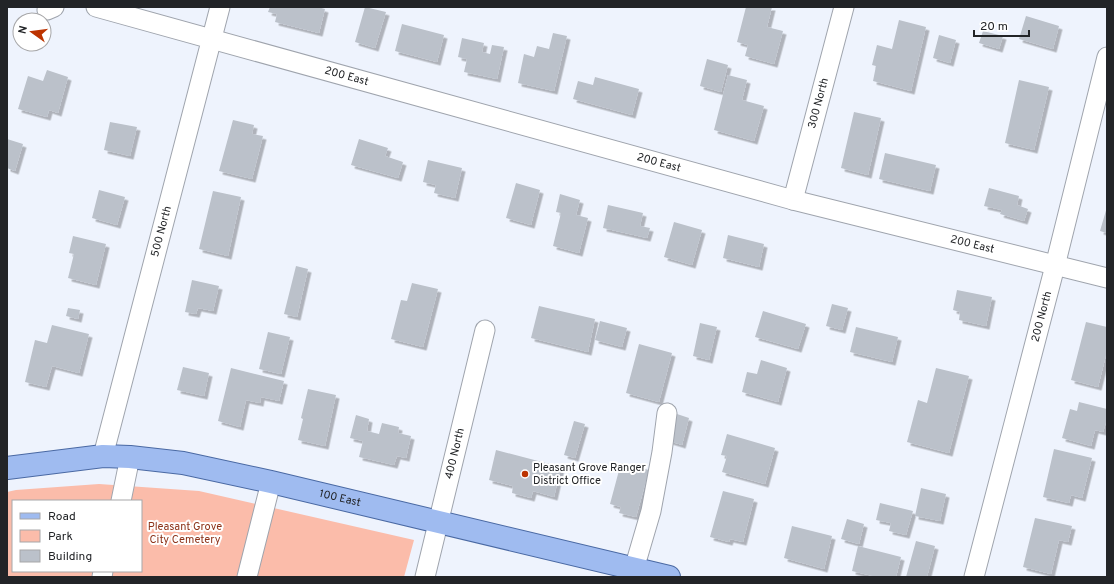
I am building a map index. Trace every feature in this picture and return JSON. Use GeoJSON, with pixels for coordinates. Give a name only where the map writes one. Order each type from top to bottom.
{"type":"FeatureCollection","features":[{"type":"Feature","properties":{"kind":"main road","name":"100 East"},"geometry":{"type":"LineString","coordinates":[[7,468],[103,456],[130,457],[182,463],[271,482],[669,577]]}},
{"type":"Feature","properties":{"kind":"street","name":"200 East"},"geometry":{"type":"LineString","coordinates":[[96,7],[793,200],[1107,278]]}},
{"type":"Feature","properties":{"kind":"street","name":"500 North"},"geometry":{"type":"LineString","coordinates":[[103,456],[220,7]]}},
{"type":"Feature","properties":{"kind":"street","name":"300 North"},"geometry":{"type":"LineString","coordinates":[[793,200],[844,7]]}},
{"type":"Feature","properties":{"kind":"street","name":"200 North"},"geometry":{"type":"LineString","coordinates":[[974,577],[1055,266],[1107,57]]}},
{"type":"Feature","properties":{"kind":"street","name":"400 North"},"geometry":{"type":"LineString","coordinates":[[425,577],[485,330]]}},
{"type":"Feature","properties":{"kind":"street"},"geometry":{"type":"LineString","coordinates":[[634,568],[651,511],[662,452],[666,413]]}},
{"type":"Feature","properties":{"kind":"street"},"geometry":{"type":"LineString","coordinates":[[122,500],[130,457]]}},
{"type":"Feature","properties":{"kind":"street"},"geometry":{"type":"LineString","coordinates":[[247,577],[271,482]]}},
{"type":"Feature","properties":{"kind":"green space","name":"Pleasant Grove City Cemetery"},"geometry":{"type":"Polygon","coordinates":[[[99,484],[199,491],[414,540],[404,577],[7,577],[7,492],[16,490],[99,484]]]}},
{"type":"Feature","properties":{"kind":"building"},"geometry":{"type":"Polygon","coordinates":[[[270,7],[318,7],[325,9],[319,33],[275,22],[277,14],[268,12],[270,7]]]}},
{"type":"Feature","properties":{"kind":"building"},"geometry":{"type":"Polygon","coordinates":[[[365,7],[386,12],[375,48],[355,42],[365,7]]]}},
{"type":"Feature","properties":{"kind":"building"},"geometry":{"type":"Polygon","coordinates":[[[746,7],[772,7],[767,27],[783,31],[774,64],[745,56],[748,45],[737,42],[746,7]]]}},
{"type":"Feature","properties":{"kind":"building"},"geometry":{"type":"Polygon","coordinates":[[[1026,16],[1059,26],[1053,49],[1019,39],[1026,16]]]}},
{"type":"Feature","properties":{"kind":"building"},"geometry":{"type":"Polygon","coordinates":[[[899,20],[926,27],[911,91],[873,81],[876,66],[872,65],[877,45],[892,49],[899,20]]]}},
{"type":"Feature","properties":{"kind":"building"},"geometry":{"type":"Polygon","coordinates":[[[402,24],[444,35],[437,62],[395,51],[402,24]]]}},
{"type":"Feature","properties":{"kind":"building"},"geometry":{"type":"Polygon","coordinates":[[[983,31],[1003,36],[999,49],[979,43],[983,31]]]}},
{"type":"Feature","properties":{"kind":"building"},"geometry":{"type":"Polygon","coordinates":[[[553,33],[567,36],[554,91],[518,83],[524,54],[534,57],[537,46],[549,49],[553,33]]]}},
{"type":"Feature","properties":{"kind":"building"},"geometry":{"type":"Polygon","coordinates":[[[939,35],[956,40],[950,63],[933,58],[939,35]]]}},
{"type":"Feature","properties":{"kind":"building"},"geometry":{"type":"Polygon","coordinates":[[[462,38],[484,43],[482,52],[490,54],[492,45],[504,47],[497,79],[464,72],[467,59],[458,57],[462,38]]]}},
{"type":"Feature","properties":{"kind":"building"},"geometry":{"type":"Polygon","coordinates":[[[707,59],[728,65],[721,92],[700,86],[707,59]]]}},
{"type":"Feature","properties":{"kind":"building"},"geometry":{"type":"Polygon","coordinates":[[[47,70],[68,77],[58,113],[49,110],[47,117],[18,109],[28,76],[43,81],[47,70]]]}},
{"type":"Feature","properties":{"kind":"building"},"geometry":{"type":"Polygon","coordinates":[[[728,75],[747,80],[742,100],[764,106],[754,141],[714,130],[728,75]]]}},
{"type":"Feature","properties":{"kind":"building"},"geometry":{"type":"Polygon","coordinates":[[[595,77],[639,89],[632,115],[573,99],[578,81],[593,85],[595,77]]]}},
{"type":"Feature","properties":{"kind":"building"},"geometry":{"type":"Polygon","coordinates":[[[1019,80],[1049,87],[1034,150],[1005,143],[1019,80]]]}},
{"type":"Feature","properties":{"kind":"building"},"geometry":{"type":"Polygon","coordinates":[[[854,112],[881,118],[868,175],[841,168],[854,112]]]}},
{"type":"Feature","properties":{"kind":"building"},"geometry":{"type":"Polygon","coordinates":[[[233,120],[254,125],[252,134],[263,136],[252,179],[219,171],[233,120]]]}},
{"type":"Feature","properties":{"kind":"building"},"geometry":{"type":"Polygon","coordinates":[[[110,122],[137,127],[130,156],[104,150],[110,122]]]}},
{"type":"Feature","properties":{"kind":"building"},"geometry":{"type":"Polygon","coordinates":[[[7,139],[23,144],[15,171],[7,168],[7,139]]]}},
{"type":"Feature","properties":{"kind":"building"},"geometry":{"type":"Polygon","coordinates":[[[359,139],[388,148],[385,156],[403,162],[398,178],[351,165],[359,139]]]}},
{"type":"Feature","properties":{"kind":"building"},"geometry":{"type":"Polygon","coordinates":[[[885,153],[936,165],[930,191],[879,179],[885,153]]]}},
{"type":"Feature","properties":{"kind":"building"},"geometry":{"type":"Polygon","coordinates":[[[428,160],[462,168],[455,198],[434,193],[436,185],[423,182],[428,160]]]}},
{"type":"Feature","properties":{"kind":"building"},"geometry":{"type":"Polygon","coordinates":[[[516,183],[540,190],[531,225],[506,218],[516,183]]]}},
{"type":"Feature","properties":{"kind":"building"},"geometry":{"type":"Polygon","coordinates":[[[989,188],[1019,196],[1017,205],[1028,209],[1024,221],[1000,214],[1002,210],[984,206],[989,188]]]}},
{"type":"Feature","properties":{"kind":"building"},"geometry":{"type":"Polygon","coordinates":[[[99,190],[125,197],[117,225],[92,218],[99,190]]]}},
{"type":"Feature","properties":{"kind":"building"},"geometry":{"type":"Polygon","coordinates":[[[213,191],[241,197],[228,256],[199,249],[213,191]]]}},
{"type":"Feature","properties":{"kind":"building"},"geometry":{"type":"Polygon","coordinates":[[[560,194],[580,200],[576,215],[588,218],[579,253],[553,246],[561,213],[556,212],[560,194]]]}},
{"type":"Feature","properties":{"kind":"building"},"geometry":{"type":"Polygon","coordinates":[[[608,205],[643,213],[640,226],[650,228],[647,238],[603,228],[608,205]]]}},
{"type":"Feature","properties":{"kind":"building"},"geometry":{"type":"Polygon","coordinates":[[[1107,207],[1107,233],[1100,231],[1107,207]]]}},
{"type":"Feature","properties":{"kind":"building"},"geometry":{"type":"Polygon","coordinates":[[[674,222],[702,230],[692,265],[664,257],[674,222]]]}},
{"type":"Feature","properties":{"kind":"building"},"geometry":{"type":"Polygon","coordinates":[[[728,235],[764,244],[759,267],[723,258],[728,235]]]}},
{"type":"Feature","properties":{"kind":"building"},"geometry":{"type":"Polygon","coordinates":[[[73,236],[106,244],[96,285],[68,278],[74,254],[69,253],[73,236]]]}},
{"type":"Feature","properties":{"kind":"building"},"geometry":{"type":"Polygon","coordinates":[[[296,266],[308,269],[297,317],[284,314],[296,266]]]}},
{"type":"Feature","properties":{"kind":"building"},"geometry":{"type":"Polygon","coordinates":[[[192,280],[219,286],[213,311],[198,308],[196,314],[185,312],[192,280]]]}},
{"type":"Feature","properties":{"kind":"building"},"geometry":{"type":"Polygon","coordinates":[[[412,283],[438,289],[423,347],[391,339],[401,300],[407,301],[412,283]]]}},
{"type":"Feature","properties":{"kind":"building"},"geometry":{"type":"Polygon","coordinates":[[[957,290],[992,297],[986,326],[959,320],[960,312],[953,310],[957,290]]]}},
{"type":"Feature","properties":{"kind":"building"},"geometry":{"type":"Polygon","coordinates":[[[832,304],[848,308],[842,330],[826,326],[832,304]]]}},
{"type":"Feature","properties":{"kind":"building"},"geometry":{"type":"Polygon","coordinates":[[[539,306],[595,319],[588,352],[531,338],[539,306]]]}},
{"type":"Feature","properties":{"kind":"building"},"geometry":{"type":"Polygon","coordinates":[[[68,308],[80,310],[78,319],[66,316],[68,308]]]}},
{"type":"Feature","properties":{"kind":"building"},"geometry":{"type":"Polygon","coordinates":[[[763,311],[806,324],[798,349],[755,337],[763,311]]]}},
{"type":"Feature","properties":{"kind":"building"},"geometry":{"type":"Polygon","coordinates":[[[600,321],[627,328],[622,347],[595,340],[600,321]]]}},
{"type":"Feature","properties":{"kind":"building"},"geometry":{"type":"Polygon","coordinates":[[[1086,322],[1107,327],[1107,351],[1098,387],[1071,380],[1086,322]]]}},
{"type":"Feature","properties":{"kind":"building"},"geometry":{"type":"Polygon","coordinates":[[[700,323],[717,327],[709,360],[693,356],[700,323]]]}},
{"type":"Feature","properties":{"kind":"building"},"geometry":{"type":"Polygon","coordinates":[[[52,325],[89,334],[79,373],[52,366],[46,387],[25,382],[35,340],[47,343],[52,325]]]}},
{"type":"Feature","properties":{"kind":"building"},"geometry":{"type":"Polygon","coordinates":[[[856,327],[898,337],[892,362],[850,352],[856,327]]]}},
{"type":"Feature","properties":{"kind":"building"},"geometry":{"type":"Polygon","coordinates":[[[268,332],[290,337],[281,374],[259,369],[268,332]]]}},
{"type":"Feature","properties":{"kind":"building"},"geometry":{"type":"Polygon","coordinates":[[[639,344],[672,353],[659,402],[626,393],[639,344]]]}},
{"type":"Feature","properties":{"kind":"building"},"geometry":{"type":"Polygon","coordinates":[[[761,360],[787,368],[778,402],[742,392],[747,372],[757,374],[761,360]]]}},
{"type":"Feature","properties":{"kind":"building"},"geometry":{"type":"Polygon","coordinates":[[[183,367],[209,373],[204,396],[177,390],[183,367]]]}},
{"type":"Feature","properties":{"kind":"building"},"geometry":{"type":"Polygon","coordinates":[[[231,368],[284,381],[279,401],[261,397],[260,403],[246,400],[240,427],[218,421],[231,368]]]}},
{"type":"Feature","properties":{"kind":"building"},"geometry":{"type":"Polygon","coordinates":[[[936,368],[969,376],[949,453],[907,442],[918,400],[927,403],[936,368]]]}},
{"type":"Feature","properties":{"kind":"building"},"geometry":{"type":"Polygon","coordinates":[[[308,389],[336,395],[325,446],[298,440],[303,419],[301,418],[308,389]]]}},
{"type":"Feature","properties":{"kind":"building"},"geometry":{"type":"Polygon","coordinates":[[[1079,402],[1107,409],[1107,419],[1103,432],[1095,430],[1091,446],[1062,438],[1070,409],[1077,411],[1079,402]]]}},
{"type":"Feature","properties":{"kind":"building"},"geometry":{"type":"Polygon","coordinates":[[[677,414],[689,418],[682,445],[669,441],[677,414]]]}},
{"type":"Feature","properties":{"kind":"building"},"geometry":{"type":"Polygon","coordinates":[[[356,415],[369,419],[367,431],[379,434],[382,423],[399,427],[398,433],[411,436],[406,458],[397,456],[394,465],[359,457],[363,441],[350,438],[356,415]]]}},
{"type":"Feature","properties":{"kind":"building"},"geometry":{"type":"Polygon","coordinates":[[[574,421],[585,424],[575,458],[564,455],[574,421]]]}},
{"type":"Feature","properties":{"kind":"building"},"geometry":{"type":"Polygon","coordinates":[[[727,434],[775,448],[765,484],[722,472],[727,456],[721,455],[727,434]]]}},
{"type":"Feature","properties":{"kind":"building"},"geometry":{"type":"Polygon","coordinates":[[[1054,449],[1092,458],[1082,498],[1071,495],[1069,503],[1043,497],[1054,449]]]}},
{"type":"Feature","properties":{"kind":"building","name":"Pleasant Grove Ranger District Office"},"geometry":{"type":"Polygon","coordinates":[[[496,450],[561,467],[554,497],[533,491],[531,498],[512,493],[513,486],[489,480],[496,450]]]}},
{"type":"Feature","properties":{"kind":"building"},"geometry":{"type":"Polygon","coordinates":[[[621,463],[649,470],[636,517],[619,513],[621,507],[610,504],[621,463]]]}},
{"type":"Feature","properties":{"kind":"building"},"geometry":{"type":"Polygon","coordinates":[[[921,488],[946,494],[940,521],[915,516],[921,488]]]}},
{"type":"Feature","properties":{"kind":"building"},"geometry":{"type":"Polygon","coordinates":[[[723,491],[754,499],[743,542],[730,539],[729,542],[710,537],[723,491]]]}},
{"type":"Feature","properties":{"kind":"building"},"geometry":{"type":"Polygon","coordinates":[[[880,503],[913,511],[906,535],[889,531],[891,523],[876,520],[880,503]]]}},
{"type":"Feature","properties":{"kind":"building"},"geometry":{"type":"Polygon","coordinates":[[[1035,518],[1072,526],[1068,542],[1059,540],[1051,574],[1023,567],[1035,518]]]}},
{"type":"Feature","properties":{"kind":"building"},"geometry":{"type":"Polygon","coordinates":[[[847,519],[864,524],[859,544],[841,539],[847,519]]]}},
{"type":"Feature","properties":{"kind":"building"},"geometry":{"type":"Polygon","coordinates":[[[792,526],[832,536],[824,569],[784,558],[792,526]]]}},
{"type":"Feature","properties":{"kind":"building"},"geometry":{"type":"Polygon","coordinates":[[[916,541],[935,546],[927,577],[906,577],[916,541]]]}},
{"type":"Feature","properties":{"kind":"building"},"geometry":{"type":"Polygon","coordinates":[[[858,546],[901,557],[896,577],[877,577],[852,571],[858,546]]]}},
{"type":"Feature","properties":{"kind":"place","name":"Pleasant Grove Ranger District Office"},"geometry":{"type":"Point","coordinates":[525,474]}}]}
